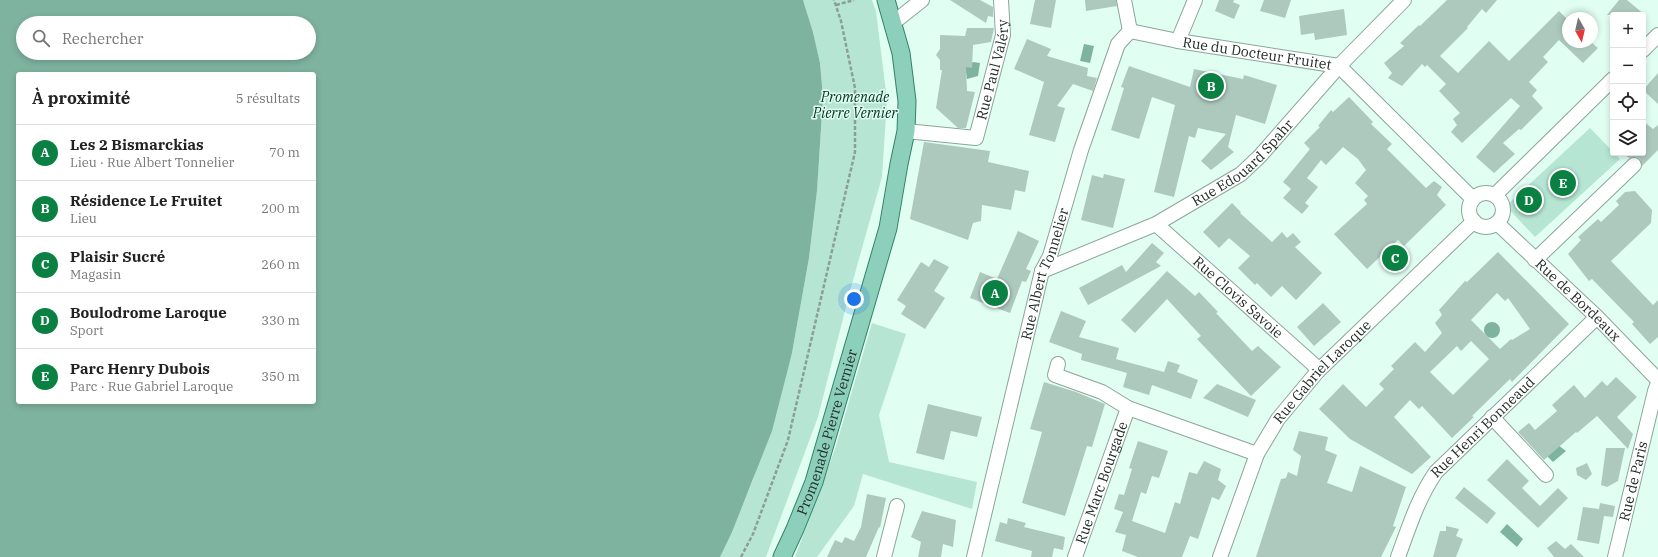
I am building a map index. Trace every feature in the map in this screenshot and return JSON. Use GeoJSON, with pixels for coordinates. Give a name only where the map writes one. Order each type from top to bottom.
{"type":"FeatureCollection","features":[{"type":"Feature","properties":{"kind":"main road","name":"Promenade Pierre Vernier"},"geometry":{"type":"LineString","coordinates":[[782,557],[814,482],[888,228],[906,131],[907,101],[902,61],[886,0]]}},
{"type":"Feature","properties":{"kind":"street"},"geometry":{"type":"LineString","coordinates":[[893,24],[922,0]]}},
{"type":"Feature","properties":{"kind":"street","name":"Rue Paul Valéry"},"geometry":{"type":"LineString","coordinates":[[906,131],[976,138],[1003,35],[1001,0]]}},
{"type":"Feature","properties":{"kind":"street"},"geometry":{"type":"LineString","coordinates":[[1124,0],[1130,31]]}},
{"type":"Feature","properties":{"kind":"street"},"geometry":{"type":"LineString","coordinates":[[1178,41],[1195,0]]}},
{"type":"Feature","properties":{"kind":"street","name":"Rue Edouard Spahr"},"geometry":{"type":"LineString","coordinates":[[1042,271],[1156,224],[1241,174],[1260,156],[1339,66],[1404,0]]}},
{"type":"Feature","properties":{"kind":"street","name":"Rue du Docteur Fruitet"},"geometry":{"type":"LineString","coordinates":[[1130,31],[1178,41],[1339,66],[1473,199]]}},
{"type":"Feature","properties":{"kind":"street","name":"Rue Albert Tonnelier"},"geometry":{"type":"LineString","coordinates":[[974,557],[1042,271],[1050,256],[1081,150],[1118,44],[1130,31]]}},
{"type":"Feature","properties":{"kind":"street"},"geometry":{"type":"LineString","coordinates":[[1645,48],[1658,35]]}},
{"type":"Feature","properties":{"kind":"street"},"geometry":{"type":"LineString","coordinates":[[1495,195],[1610,82]]}},
{"type":"Feature","properties":{"kind":"street"},"geometry":{"type":"LineString","coordinates":[[1535,260],[1634,165]]}},
{"type":"Feature","properties":{"kind":"street"},"geometry":{"type":"LineString","coordinates":[[1484,193],[1495,195],[1502,205],[1503,212],[1497,223],[1488,226],[1481,226],[1474,222],[1469,212],[1470,204],[1473,199],[1484,193]]}},
{"type":"Feature","properties":{"kind":"street","name":"Rue Gabriel Laroque"},"geometry":{"type":"LineString","coordinates":[[1220,557],[1257,454],[1278,419],[1318,371],[1474,222]]}},
{"type":"Feature","properties":{"kind":"street","name":"Rue de Bordeaux"},"geometry":{"type":"LineString","coordinates":[[1497,223],[1597,317],[1658,382]]}},
{"type":"Feature","properties":{"kind":"street","name":"Rue Clovis Savoie"},"geometry":{"type":"LineString","coordinates":[[1156,224],[1313,364],[1318,371]]}},
{"type":"Feature","properties":{"kind":"street","name":"Rue Henri Bonneaud"},"geometry":{"type":"LineString","coordinates":[[1398,557],[1416,508],[1425,488],[1436,472],[1597,317]]}},
{"type":"Feature","properties":{"kind":"street"},"geometry":{"type":"LineString","coordinates":[[1058,364],[1054,375],[1102,392],[1128,408],[1257,454]]}},
{"type":"Feature","properties":{"kind":"street","name":"Rue de Paris"},"geometry":{"type":"LineString","coordinates":[[1614,557],[1654,391],[1658,382]]}},
{"type":"Feature","properties":{"kind":"street","name":"Rue Marc Bourgade"},"geometry":{"type":"LineString","coordinates":[[1075,557],[1128,408]]}},
{"type":"Feature","properties":{"kind":"street"},"geometry":{"type":"LineString","coordinates":[[1492,417],[1546,475]]}},
{"type":"Feature","properties":{"kind":"street"},"geometry":{"type":"LineString","coordinates":[[884,557],[897,506]]}},
{"type":"Feature","properties":{"kind":"path"},"geometry":{"type":"LineString","coordinates":[[741,557],[753,534],[788,440],[837,236],[855,152],[855,88],[841,21],[834,0]]}},
{"type":"Feature","properties":{"kind":"path"},"geometry":{"type":"LineString","coordinates":[[836,5],[854,0]]}},
{"type":"Feature","properties":{"kind":"green space","name":"Promenade Pierre Vernier"},"geometry":{"type":"Polygon","coordinates":[[[803,0],[872,0],[876,11],[887,100],[882,177],[850,291],[818,417],[766,557],[720,557],[753,480],[792,353],[809,258],[817,191],[823,97],[820,63],[813,32],[803,0]]]}},
{"type":"Feature","properties":{"kind":"green space"},"geometry":{"type":"Polygon","coordinates":[[[1590,128],[1610,149],[1610,156],[1617,156],[1620,159],[1535,237],[1506,206],[1590,128]]]}},
{"type":"Feature","properties":{"kind":"green space"},"geometry":{"type":"Polygon","coordinates":[[[872,323],[906,334],[879,415],[889,462],[977,482],[972,509],[863,474],[854,506],[817,557],[795,557],[835,449],[872,323]]]}},
{"type":"Feature","properties":{"kind":"shaded area"},"geometry":{"type":"Polygon","coordinates":[[[0,0],[803,0],[813,32],[820,63],[823,97],[817,191],[809,258],[792,353],[772,431],[732,532],[720,557],[0,557],[0,0]]]}},
{"type":"Feature","properties":{"kind":"shaded area"},"geometry":{"type":"Polygon","coordinates":[[[1084,44],[1094,46],[1090,63],[1080,61],[1084,44]]]}},
{"type":"Feature","properties":{"kind":"shaded area"},"geometry":{"type":"Polygon","coordinates":[[[973,62],[980,63],[978,76],[967,79],[965,66],[973,62]]]}},
{"type":"Feature","properties":{"kind":"shaded area"},"geometry":{"type":"Polygon","coordinates":[[[1492,322],[1499,327],[1500,330],[1495,337],[1492,338],[1485,333],[1484,330],[1489,323],[1492,322]]]}},
{"type":"Feature","properties":{"kind":"shaded area"},"geometry":{"type":"Polygon","coordinates":[[[1558,445],[1566,451],[1553,462],[1545,454],[1558,445]]]}},
{"type":"Feature","properties":{"kind":"shaded area"},"geometry":{"type":"Polygon","coordinates":[[[1507,524],[1523,539],[1517,547],[1500,532],[1507,524]]]}},
{"type":"Feature","properties":{"kind":"building"},"geometry":{"type":"Polygon","coordinates":[[[950,0],[980,0],[993,7],[993,17],[988,16],[986,23],[950,0]]]}},
{"type":"Feature","properties":{"kind":"building"},"geometry":{"type":"Polygon","coordinates":[[[1035,0],[1056,0],[1051,28],[1030,24],[1035,0]]]}},
{"type":"Feature","properties":{"kind":"building"},"geometry":{"type":"Polygon","coordinates":[[[1085,0],[1116,0],[1117,6],[1086,11],[1085,0]]]}},
{"type":"Feature","properties":{"kind":"building"},"geometry":{"type":"Polygon","coordinates":[[[1219,0],[1234,0],[1233,2],[1240,5],[1234,19],[1215,11],[1219,0]]]}},
{"type":"Feature","properties":{"kind":"building"},"geometry":{"type":"Polygon","coordinates":[[[1264,0],[1291,0],[1285,18],[1260,11],[1264,0]]]}},
{"type":"Feature","properties":{"kind":"building"},"geometry":{"type":"Polygon","coordinates":[[[1447,0],[1497,0],[1486,13],[1482,9],[1467,27],[1468,28],[1440,56],[1458,73],[1489,41],[1509,61],[1559,11],[1562,14],[1562,43],[1559,40],[1543,57],[1548,62],[1529,82],[1537,90],[1532,96],[1543,108],[1521,130],[1519,129],[1503,143],[1515,154],[1494,173],[1476,157],[1520,106],[1511,98],[1462,143],[1451,132],[1457,125],[1453,119],[1460,113],[1439,91],[1446,84],[1427,65],[1425,67],[1422,64],[1402,86],[1388,78],[1392,73],[1384,63],[1404,46],[1400,43],[1419,25],[1420,26],[1447,0]]]}},
{"type":"Feature","properties":{"kind":"building"},"geometry":{"type":"Polygon","coordinates":[[[1619,0],[1627,0],[1641,12],[1610,12],[1610,15],[1607,15],[1619,0]]]}},
{"type":"Feature","properties":{"kind":"building"},"geometry":{"type":"Polygon","coordinates":[[[1344,9],[1347,35],[1315,40],[1314,33],[1301,35],[1299,16],[1344,9]]]}},
{"type":"Feature","properties":{"kind":"building"},"geometry":{"type":"Polygon","coordinates":[[[967,28],[994,28],[991,42],[973,45],[972,68],[966,67],[967,91],[975,92],[966,128],[958,128],[936,108],[942,70],[940,70],[940,60],[936,55],[940,49],[940,35],[965,36],[967,28]]]}},
{"type":"Feature","properties":{"kind":"building"},"geometry":{"type":"Polygon","coordinates":[[[1027,39],[1051,49],[1047,56],[1088,68],[1087,76],[1097,78],[1093,91],[1073,84],[1057,106],[1065,108],[1055,142],[1029,135],[1044,82],[1014,69],[1027,39]]]}},
{"type":"Feature","properties":{"kind":"building"},"geometry":{"type":"Polygon","coordinates":[[[1567,48],[1598,48],[1583,63],[1567,48]]]}},
{"type":"Feature","properties":{"kind":"building"},"geometry":{"type":"Polygon","coordinates":[[[1129,66],[1190,87],[1194,69],[1243,79],[1244,75],[1277,85],[1265,124],[1236,115],[1228,147],[1234,152],[1211,170],[1201,161],[1226,134],[1198,128],[1195,138],[1189,136],[1174,197],[1154,192],[1175,105],[1152,97],[1139,139],[1111,130],[1124,88],[1121,87],[1129,66]]]}},
{"type":"Feature","properties":{"kind":"building"},"geometry":{"type":"Polygon","coordinates":[[[1658,73],[1658,104],[1646,93],[1646,87],[1658,73]]]}},
{"type":"Feature","properties":{"kind":"building"},"geometry":{"type":"Polygon","coordinates":[[[1349,97],[1373,122],[1371,124],[1392,144],[1387,149],[1426,188],[1434,181],[1442,187],[1437,195],[1446,205],[1404,246],[1398,240],[1367,269],[1334,234],[1367,204],[1364,200],[1368,196],[1355,183],[1366,170],[1358,159],[1343,147],[1326,165],[1321,160],[1307,178],[1318,187],[1305,203],[1309,206],[1302,214],[1283,198],[1291,189],[1283,182],[1310,149],[1304,143],[1320,127],[1318,126],[1331,110],[1333,112],[1349,97]]]}},
{"type":"Feature","properties":{"kind":"building"},"geometry":{"type":"Polygon","coordinates":[[[1646,123],[1653,129],[1658,125],[1658,150],[1642,166],[1640,159],[1636,157],[1629,158],[1626,156],[1646,156],[1646,123]]]}},
{"type":"Feature","properties":{"kind":"building"},"geometry":{"type":"Polygon","coordinates":[[[924,142],[990,151],[988,162],[1029,171],[1025,192],[1015,190],[1011,210],[982,205],[981,221],[973,223],[968,240],[910,219],[924,142]]]}},
{"type":"Feature","properties":{"kind":"building"},"geometry":{"type":"Polygon","coordinates":[[[1104,174],[1125,179],[1113,228],[1081,220],[1092,175],[1103,178],[1104,174]]]}},
{"type":"Feature","properties":{"kind":"building"},"geometry":{"type":"Polygon","coordinates":[[[1635,191],[1652,210],[1651,223],[1611,261],[1653,305],[1658,300],[1658,337],[1650,344],[1632,324],[1634,322],[1592,279],[1589,281],[1568,254],[1581,240],[1578,237],[1598,219],[1601,222],[1619,205],[1616,201],[1625,192],[1635,191]]]}},
{"type":"Feature","properties":{"kind":"building"},"geometry":{"type":"Polygon","coordinates":[[[1232,203],[1241,212],[1240,213],[1272,242],[1282,232],[1287,238],[1293,233],[1301,242],[1295,247],[1322,273],[1296,300],[1282,286],[1271,297],[1257,283],[1255,285],[1238,268],[1250,256],[1229,238],[1219,248],[1203,232],[1232,203]]]}},
{"type":"Feature","properties":{"kind":"building"},"geometry":{"type":"Polygon","coordinates":[[[1018,231],[1039,241],[1026,269],[1031,271],[1026,282],[1022,281],[1010,313],[970,298],[980,272],[997,279],[1018,231]]]}},
{"type":"Feature","properties":{"kind":"building"},"geometry":{"type":"Polygon","coordinates":[[[1152,243],[1164,253],[1156,262],[1161,266],[1088,305],[1079,288],[1122,265],[1126,272],[1152,243]]]}},
{"type":"Feature","properties":{"kind":"building"},"geometry":{"type":"Polygon","coordinates":[[[1498,252],[1569,324],[1512,382],[1510,379],[1472,416],[1474,417],[1452,438],[1422,406],[1419,409],[1410,400],[1394,417],[1431,457],[1412,474],[1350,439],[1319,409],[1343,384],[1366,407],[1384,389],[1379,384],[1394,369],[1391,366],[1415,342],[1425,352],[1442,333],[1435,323],[1442,315],[1439,310],[1465,281],[1467,282],[1498,252]],[[1497,293],[1471,320],[1500,349],[1511,339],[1512,340],[1530,329],[1508,298],[1505,301],[1497,293]],[[1471,341],[1461,351],[1457,346],[1430,372],[1453,395],[1489,359],[1471,341]]]}},
{"type":"Feature","properties":{"kind":"building"},"geometry":{"type":"Polygon","coordinates":[[[934,259],[949,267],[934,291],[945,298],[925,329],[901,314],[906,306],[897,300],[921,262],[929,267],[934,259]]]}},
{"type":"Feature","properties":{"kind":"building"},"geometry":{"type":"Polygon","coordinates":[[[1167,271],[1195,296],[1199,292],[1218,312],[1216,313],[1252,351],[1258,346],[1281,367],[1251,396],[1197,339],[1201,336],[1167,299],[1135,333],[1121,320],[1167,271]]]}},
{"type":"Feature","properties":{"kind":"building"},"geometry":{"type":"Polygon","coordinates":[[[1323,303],[1341,322],[1314,346],[1297,327],[1323,303]]]}},
{"type":"Feature","properties":{"kind":"building"},"geometry":{"type":"Polygon","coordinates":[[[1061,311],[1086,321],[1079,337],[1119,348],[1116,359],[1164,372],[1168,361],[1180,365],[1177,372],[1198,380],[1191,399],[1152,385],[1149,395],[1123,387],[1127,373],[1081,360],[1082,354],[1049,342],[1061,311]]]}},
{"type":"Feature","properties":{"kind":"building"},"geometry":{"type":"Polygon","coordinates":[[[1616,377],[1637,397],[1617,417],[1633,434],[1628,449],[1597,416],[1544,460],[1518,432],[1529,423],[1535,430],[1557,411],[1552,405],[1574,385],[1585,398],[1602,381],[1607,386],[1616,377]]]}},
{"type":"Feature","properties":{"kind":"building"},"geometry":{"type":"Polygon","coordinates":[[[1044,382],[1076,392],[1105,404],[1092,447],[1087,446],[1065,516],[1022,503],[1042,432],[1030,429],[1044,382]]]}},
{"type":"Feature","properties":{"kind":"building"},"geometry":{"type":"Polygon","coordinates":[[[1217,384],[1256,400],[1248,417],[1203,398],[1217,384]]]}},
{"type":"Feature","properties":{"kind":"building"},"geometry":{"type":"Polygon","coordinates":[[[928,404],[982,417],[977,437],[951,431],[944,460],[916,453],[928,404]]]}},
{"type":"Feature","properties":{"kind":"building"},"geometry":{"type":"Polygon","coordinates":[[[1299,431],[1328,437],[1325,450],[1337,455],[1327,483],[1352,492],[1360,466],[1406,487],[1393,526],[1396,527],[1381,557],[1256,557],[1281,479],[1286,478],[1288,472],[1297,476],[1301,456],[1293,450],[1299,431]]]}},
{"type":"Feature","properties":{"kind":"building"},"geometry":{"type":"Polygon","coordinates":[[[1138,441],[1168,451],[1159,478],[1152,476],[1146,494],[1141,492],[1132,521],[1165,533],[1175,502],[1180,504],[1189,472],[1197,474],[1204,461],[1221,469],[1218,480],[1226,486],[1219,500],[1212,497],[1198,539],[1190,536],[1182,557],[1138,557],[1122,551],[1126,535],[1115,532],[1123,512],[1114,509],[1119,494],[1124,495],[1132,469],[1129,468],[1138,441]]]}},
{"type":"Feature","properties":{"kind":"building"},"geometry":{"type":"Polygon","coordinates":[[[1606,448],[1625,448],[1618,481],[1607,487],[1601,485],[1606,448]]]}},
{"type":"Feature","properties":{"kind":"building"},"geometry":{"type":"Polygon","coordinates":[[[1507,459],[1529,481],[1522,488],[1540,506],[1558,488],[1568,498],[1538,528],[1487,480],[1507,459]]]}},
{"type":"Feature","properties":{"kind":"building"},"geometry":{"type":"Polygon","coordinates":[[[1587,463],[1592,474],[1586,480],[1577,475],[1576,468],[1587,463]]]}},
{"type":"Feature","properties":{"kind":"building"},"geometry":{"type":"Polygon","coordinates":[[[1464,487],[1496,513],[1487,524],[1455,498],[1464,487]]]}},
{"type":"Feature","properties":{"kind":"building"},"geometry":{"type":"Polygon","coordinates":[[[867,494],[886,498],[880,528],[879,527],[866,557],[827,557],[835,540],[842,543],[845,537],[854,541],[861,527],[867,494]]]}},
{"type":"Feature","properties":{"kind":"building"},"geometry":{"type":"Polygon","coordinates":[[[1600,503],[1615,506],[1613,517],[1604,516],[1599,544],[1577,540],[1583,507],[1599,509],[1600,503]]]}},
{"type":"Feature","properties":{"kind":"building"},"geometry":{"type":"Polygon","coordinates":[[[922,511],[956,520],[953,547],[943,544],[941,557],[918,557],[921,542],[911,537],[922,511]]]}},
{"type":"Feature","properties":{"kind":"building"},"geometry":{"type":"Polygon","coordinates":[[[1008,518],[1026,523],[1024,527],[1065,537],[1063,550],[1054,548],[1052,557],[1031,557],[1032,551],[995,541],[1000,522],[1007,524],[1008,518]]]}},
{"type":"Feature","properties":{"kind":"building"},"geometry":{"type":"Polygon","coordinates":[[[1446,526],[1459,529],[1456,536],[1463,539],[1456,557],[1433,557],[1440,531],[1446,531],[1446,526]]]}},
{"type":"Feature","properties":{"kind":"building"},"geometry":{"type":"Polygon","coordinates":[[[1556,541],[1565,549],[1571,544],[1584,557],[1554,557],[1547,548],[1556,541]]]}},
{"type":"Feature","properties":{"kind":"place","name":"Résidence Le Fruitet"},"geometry":{"type":"Point","coordinates":[1211,86]}},
{"type":"Feature","properties":{"kind":"place","name":"Parc Henry Dubois"},"geometry":{"type":"Point","coordinates":[1563,183]}},
{"type":"Feature","properties":{"kind":"place","name":"Boulodrome Laroque"},"geometry":{"type":"Point","coordinates":[1529,200]}},
{"type":"Feature","properties":{"kind":"place","name":"Plaisir Sucré"},"geometry":{"type":"Point","coordinates":[1395,258]}},
{"type":"Feature","properties":{"kind":"place","name":"Les 2 Bismarckias"},"geometry":{"type":"Point","coordinates":[995,293]}}]}
